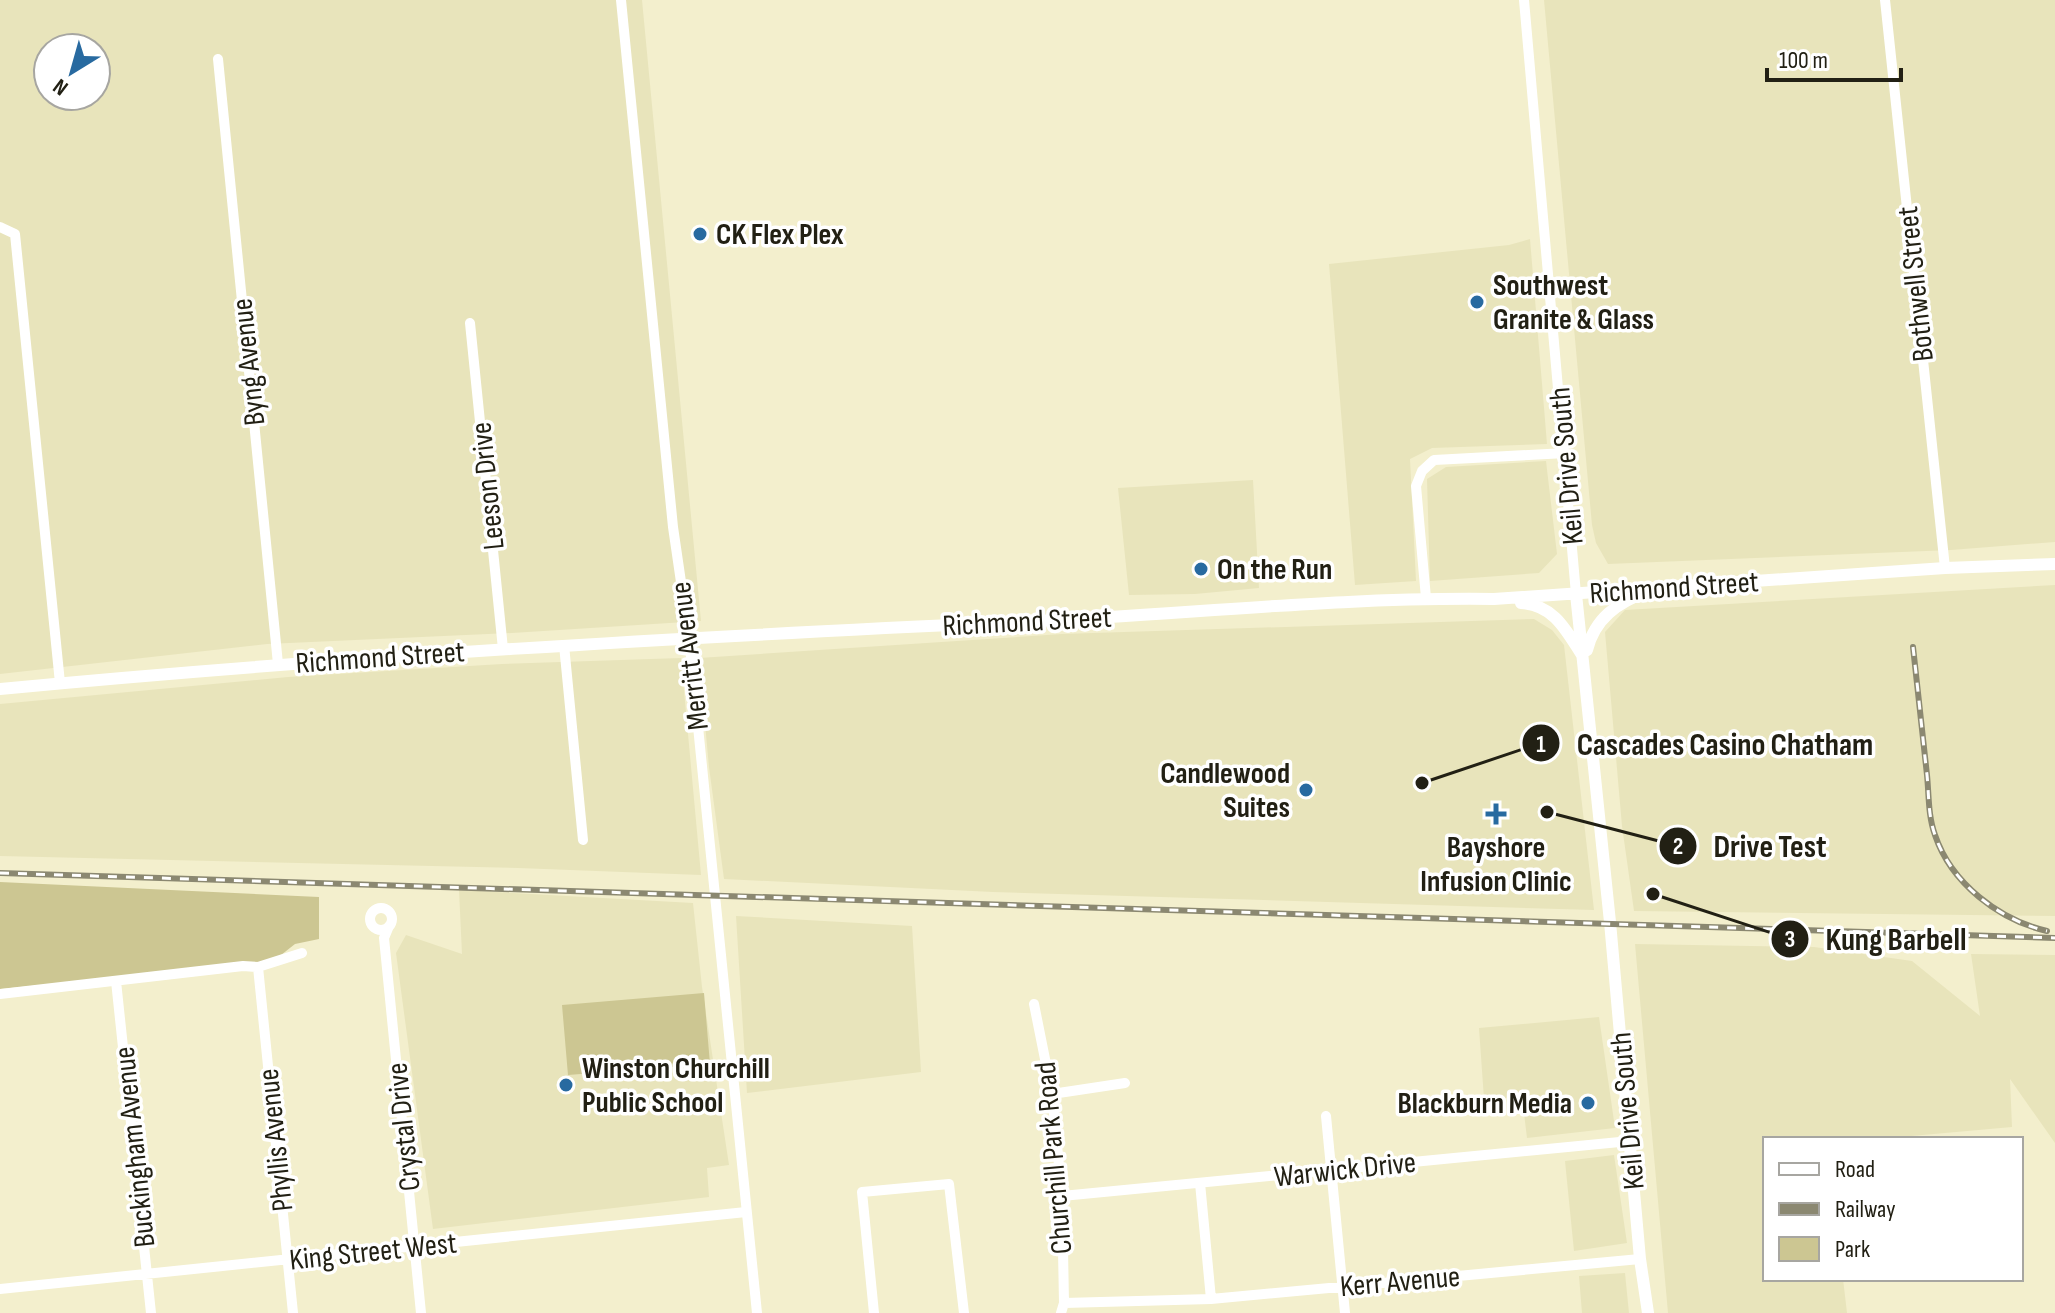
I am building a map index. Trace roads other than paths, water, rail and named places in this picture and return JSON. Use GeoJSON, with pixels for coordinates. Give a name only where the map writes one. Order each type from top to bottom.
{"type":"FeatureCollection","features":[{"type":"Feature","properties":{"kind":"main road","name":"Richmond Street"},"geometry":{"type":"LineString","coordinates":[[0,689],[278,664],[689,637],[1171,614],[1426,598],[1494,599],[1945,568],[2055,564]]}},
{"type":"Feature","properties":{"kind":"main road"},"geometry":{"type":"LineString","coordinates":[[1584,659],[1591,633],[1608,611],[1662,586]]}},
{"type":"Feature","properties":{"kind":"main road","name":"Keil Drive South"},"geometry":{"type":"LineString","coordinates":[[1576,594],[1640,1259],[1648,1313]]}},
{"type":"Feature","properties":{"kind":"main road"},"geometry":{"type":"LineString","coordinates":[[1494,599],[1535,604],[1556,615],[1584,659]]}},
{"type":"Feature","properties":{"kind":"street","name":"Merritt Avenue"},"geometry":{"type":"LineString","coordinates":[[621,0],[673,527],[689,637],[757,1313]]}},
{"type":"Feature","properties":{"kind":"street","name":"Keil Drive South"},"geometry":{"type":"LineString","coordinates":[[1524,0],[1576,594]]}},
{"type":"Feature","properties":{"kind":"street","name":"Bothwell Street"},"geometry":{"type":"LineString","coordinates":[[1885,0],[1945,568]]}},
{"type":"Feature","properties":{"kind":"street","name":"Byng Avenue"},"geometry":{"type":"LineString","coordinates":[[218,59],[278,664]]}},
{"type":"Feature","properties":{"kind":"street"},"geometry":{"type":"LineString","coordinates":[[0,227],[15,234],[60,683]]}},
{"type":"Feature","properties":{"kind":"street","name":"Leeson Drive"},"geometry":{"type":"LineString","coordinates":[[470,323],[503,649]]}},
{"type":"Feature","properties":{"kind":"street"},"geometry":{"type":"LineString","coordinates":[[1426,598],[1416,486],[1422,471],[1434,460],[1566,453]]}},
{"type":"Feature","properties":{"kind":"street"},"geometry":{"type":"LineString","coordinates":[[564,645],[583,840]]}},
{"type":"Feature","properties":{"kind":"street"},"geometry":{"type":"LineString","coordinates":[[374,928],[382,930],[389,926],[391,916],[388,911],[380,909],[373,912],[371,917],[374,928],[384,941]]}},
{"type":"Feature","properties":{"kind":"street","name":"Crystal Drive"},"geometry":{"type":"LineString","coordinates":[[389,926],[384,941],[421,1313]]}},
{"type":"Feature","properties":{"kind":"street"},"geometry":{"type":"LineString","coordinates":[[0,994],[243,966],[258,967],[302,953]]}},
{"type":"Feature","properties":{"kind":"street","name":"Phyllis Avenue"},"geometry":{"type":"LineString","coordinates":[[258,967],[293,1313]]}},
{"type":"Feature","properties":{"kind":"street","name":"Buckingham Avenue"},"geometry":{"type":"LineString","coordinates":[[116,981],[151,1313]]}},
{"type":"Feature","properties":{"kind":"street","name":"Churchill Park Road"},"geometry":{"type":"LineString","coordinates":[[1034,1004],[1052,1094],[1062,1196],[1063,1308]]}},
{"type":"Feature","properties":{"kind":"street"},"geometry":{"type":"LineString","coordinates":[[1052,1094],[1125,1083]]}},
{"type":"Feature","properties":{"kind":"street"},"geometry":{"type":"LineString","coordinates":[[1326,1116],[1345,1313]]}},
{"type":"Feature","properties":{"kind":"street","name":"Warwick Drive"},"geometry":{"type":"LineString","coordinates":[[1062,1196],[1630,1141]]}},
{"type":"Feature","properties":{"kind":"street"},"geometry":{"type":"LineString","coordinates":[[1200,1183],[1211,1299]]}},
{"type":"Feature","properties":{"kind":"street"},"geometry":{"type":"LineString","coordinates":[[874,1313],[862,1192],[949,1184],[964,1313]]}},
{"type":"Feature","properties":{"kind":"street","name":"King Street West"},"geometry":{"type":"LineString","coordinates":[[0,1289],[746,1212]]}},
{"type":"Feature","properties":{"kind":"street","name":"Kerr Avenue"},"geometry":{"type":"LineString","coordinates":[[1063,1308],[1211,1299],[1640,1259]]}},
{"type":"Feature","properties":{"kind":"railway"},"geometry":{"type":"LineString","coordinates":[[1913,647],[1930,813],[1942,852],[1952,869],[1979,897],[2012,918],[2047,931]]}},
{"type":"Feature","properties":{"kind":"railway"},"geometry":{"type":"LineString","coordinates":[[0,873],[2055,938]]}},
{"type":"Feature","properties":{"kind":"place","name":"CK Flex Plex"},"geometry":{"type":"Point","coordinates":[700,234]}},
{"type":"Feature","properties":{"kind":"place","name":"Southwest Granite & Glass"},"geometry":{"type":"Point","coordinates":[1477,302]}},
{"type":"Feature","properties":{"kind":"place","name":"On the Run"},"geometry":{"type":"Point","coordinates":[1201,569]}},
{"type":"Feature","properties":{"kind":"place","name":"Cascades Casino Chatham"},"geometry":{"type":"Point","coordinates":[1422,783]}},
{"type":"Feature","properties":{"kind":"place","name":"Candlewood Suites"},"geometry":{"type":"Point","coordinates":[1306,790]}},
{"type":"Feature","properties":{"kind":"place","name":"Drive Test"},"geometry":{"type":"Point","coordinates":[1547,812]}},
{"type":"Feature","properties":{"kind":"place","name":"Bayshore Infusion Clinic"},"geometry":{"type":"Point","coordinates":[1496,814]}},
{"type":"Feature","properties":{"kind":"place","name":"Kung Barbell"},"geometry":{"type":"Point","coordinates":[1653,894]}},
{"type":"Feature","properties":{"kind":"place","name":"Winston Churchill Public School"},"geometry":{"type":"Point","coordinates":[566,1085]}},
{"type":"Feature","properties":{"kind":"place","name":"Blackburn Media"},"geometry":{"type":"Point","coordinates":[1588,1103]}}]}
